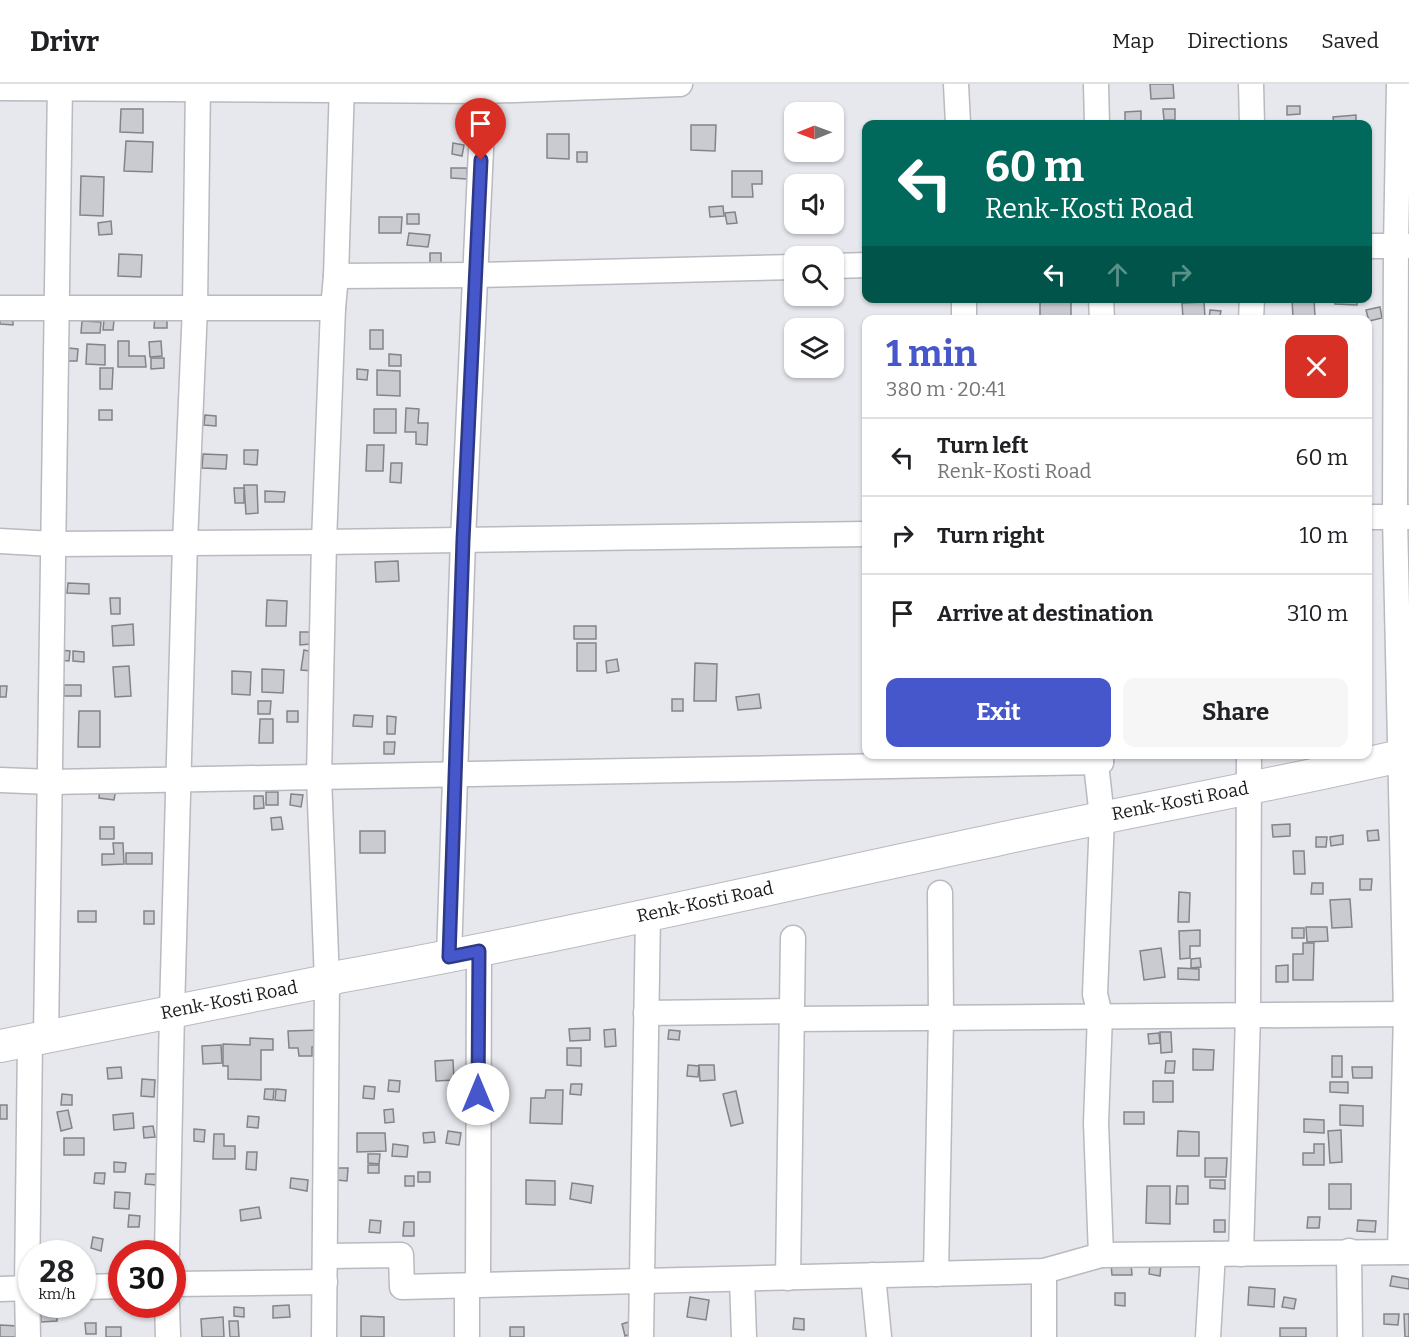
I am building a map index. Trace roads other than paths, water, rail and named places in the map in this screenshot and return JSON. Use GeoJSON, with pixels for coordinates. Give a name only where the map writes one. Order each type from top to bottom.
{"type":"FeatureCollection","features":[{"type":"Feature","properties":{"kind":"main road","name":"Renk-Kosti Road"},"geometry":{"type":"LineString","coordinates":[[25,1041],[338,977],[464,954],[1102,817],[1405,755]]}},
{"type":"Feature","properties":{"kind":"street"},"geometry":{"type":"LineString","coordinates":[[0,88],[60,86],[484,88],[681,84]]}},
{"type":"Feature","properties":{"kind":"street"},"geometry":{"type":"LineString","coordinates":[[956,84],[958,120]]}},
{"type":"Feature","properties":{"kind":"street"},"geometry":{"type":"LineString","coordinates":[[1096,84],[1097,120]]}},
{"type":"Feature","properties":{"kind":"street"},"geometry":{"type":"LineString","coordinates":[[1251,84],[1252,120]]}},
{"type":"Feature","properties":{"kind":"street"},"geometry":{"type":"LineString","coordinates":[[326,1256],[401,1255],[402,1287],[1044,1271],[1101,1255],[1404,1252],[1407,1014],[1399,84]]}},
{"type":"Feature","properties":{"kind":"street"},"geometry":{"type":"LineString","coordinates":[[28,1240],[25,1041],[51,782],[60,86]]}},
{"type":"Feature","properties":{"kind":"street"},"geometry":{"type":"LineString","coordinates":[[167,1240],[185,543],[195,307],[197,87]]}},
{"type":"Feature","properties":{"kind":"street"},"geometry":{"type":"LineString","coordinates":[[324,1337],[327,981],[319,777],[324,542],[342,88]]}},
{"type":"Feature","properties":{"kind":"street"},"geometry":{"type":"LineString","coordinates":[[467,1337],[472,1286],[464,954],[455,776],[463,540],[484,88]]}},
{"type":"Feature","properties":{"kind":"street"},"geometry":{"type":"LineString","coordinates":[[1372,246],[1402,246]]}},
{"type":"Feature","properties":{"kind":"street"},"geometry":{"type":"LineString","coordinates":[[844,266],[862,265]]}},
{"type":"Feature","properties":{"kind":"street"},"geometry":{"type":"LineString","coordinates":[[336,276],[784,267]]}},
{"type":"Feature","properties":{"kind":"street"},"geometry":{"type":"LineString","coordinates":[[0,308],[333,308]]}},
{"type":"Feature","properties":{"kind":"street"},"geometry":{"type":"LineString","coordinates":[[1372,517],[1402,517]]}},
{"type":"Feature","properties":{"kind":"street"},"geometry":{"type":"LineString","coordinates":[[0,541],[53,544],[324,542],[862,534]]}},
{"type":"Feature","properties":{"kind":"street"},"geometry":{"type":"LineString","coordinates":[[0,780],[51,782],[455,776],[1034,759]]}},
{"type":"Feature","properties":{"kind":"street"},"geometry":{"type":"LineString","coordinates":[[1100,759],[1096,764],[1102,817],[1095,994],[1100,1015],[1096,1123],[1101,1255]]}},
{"type":"Feature","properties":{"kind":"street"},"geometry":{"type":"LineString","coordinates":[[1240,1254],[1248,1015],[1249,759]]}},
{"type":"Feature","properties":{"kind":"street"},"geometry":{"type":"LineString","coordinates":[[936,1274],[941,1017],[940,893]]}},
{"type":"Feature","properties":{"kind":"street"},"geometry":{"type":"LineString","coordinates":[[640,1337],[648,915]]}},
{"type":"Feature","properties":{"kind":"street"},"geometry":{"type":"LineString","coordinates":[[788,1278],[792,938]]}},
{"type":"Feature","properties":{"kind":"street"},"geometry":{"type":"LineString","coordinates":[[646,1013],[941,1017],[1407,1014]]}},
{"type":"Feature","properties":{"kind":"street"},"geometry":{"type":"LineString","coordinates":[[1349,1251],[1350,1337]]}},
{"type":"Feature","properties":{"kind":"street"},"geometry":{"type":"LineString","coordinates":[[1208,1337],[1213,1254]]}},
{"type":"Feature","properties":{"kind":"street"},"geometry":{"type":"LineString","coordinates":[[1044,1271],[1044,1337]]}},
{"type":"Feature","properties":{"kind":"street"},"geometry":{"type":"LineString","coordinates":[[873,1275],[879,1337]]}},
{"type":"Feature","properties":{"kind":"street"},"geometry":{"type":"LineString","coordinates":[[742,1279],[744,1337]]}},
{"type":"Feature","properties":{"kind":"street"},"geometry":{"type":"LineString","coordinates":[[186,1284],[325,1282]]}},
{"type":"Feature","properties":{"kind":"street"},"geometry":{"type":"LineString","coordinates":[[0,1289],[18,1289]]}},
{"type":"Feature","properties":{"kind":"street"},"geometry":{"type":"LineString","coordinates":[[28,1318],[28,1337]]}},
{"type":"Feature","properties":{"kind":"street"},"geometry":{"type":"LineString","coordinates":[[167,1318],[168,1337]]}}]}
